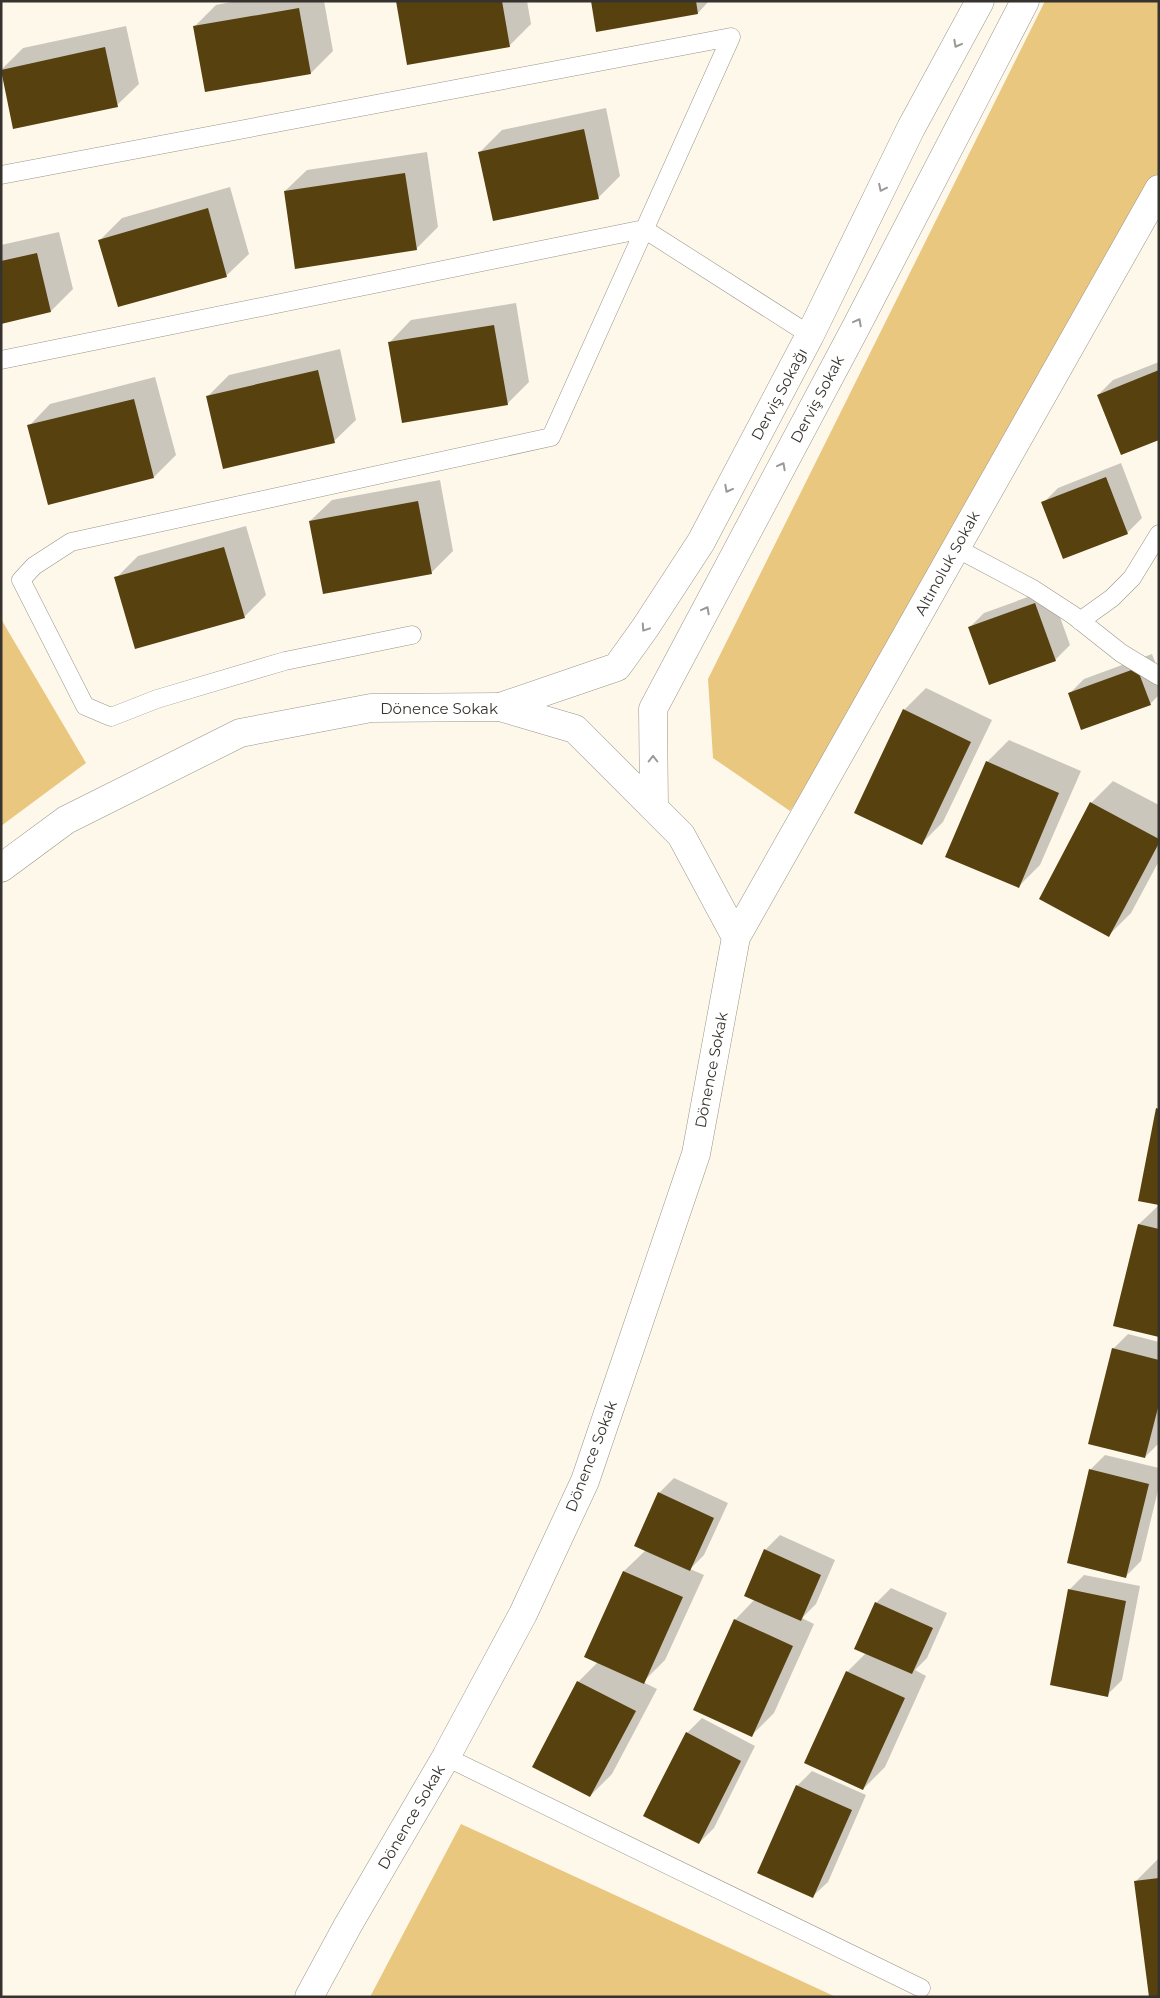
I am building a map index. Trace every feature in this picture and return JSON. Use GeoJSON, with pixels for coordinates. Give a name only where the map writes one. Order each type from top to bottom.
{"type":"FeatureCollection","features":[{"type":"Feature","properties":{"kind":"street","name":"Derviş Sokağı"},"geometry":{"type":"LineString","coordinates":[[500,707],[617,667],[645,628],[700,542],[810,335],[912,128],[980,1]]}},
{"type":"Feature","properties":{"kind":"street","name":"Derviş Sokak"},"geometry":{"type":"LineString","coordinates":[[654,808],[653,709],[850,338],[1025,1]]}},
{"type":"Feature","properties":{"kind":"street","name":"Altınoluk Sokak"},"geometry":{"type":"LineString","coordinates":[[736,937],[1159,189]]}},
{"type":"Feature","properties":{"kind":"street","name":"Dönence Sokak"},"geometry":{"type":"LineString","coordinates":[[1,868],[66,820],[240,733],[371,708],[500,707],[574,729],[681,835],[736,937],[696,1154],[585,1481],[523,1614],[446,1757],[348,1924],[309,1997]]}},
{"type":"Feature","properties":{"kind":"lane"},"geometry":{"type":"LineString","coordinates":[[1,176],[730,37],[551,437],[71,542],[34,566],[21,580],[85,706],[111,717],[157,699],[285,662],[412,635]]}},
{"type":"Feature","properties":{"kind":"lane"},"geometry":{"type":"LineString","coordinates":[[1,360],[644,229],[810,335]]}},
{"type":"Feature","properties":{"kind":"lane"},"geometry":{"type":"LineString","coordinates":[[1080,621],[1112,598],[1132,578],[1159,534]]}},
{"type":"Feature","properties":{"kind":"lane"},"geometry":{"type":"LineString","coordinates":[[956,548],[1033,589],[1080,621],[1121,653],[1159,676]]}},
{"type":"Feature","properties":{"kind":"lane"},"geometry":{"type":"LineString","coordinates":[[446,1757],[921,1988]]}},
{"type":"Feature","properties":{"kind":"shaded area"},"geometry":{"type":"Polygon","coordinates":[[[1045,1],[1159,1],[1159,201],[879,680],[790,811],[713,758],[708,679],[1045,1]]]}},
{"type":"Feature","properties":{"kind":"shaded area"},"geometry":{"type":"Polygon","coordinates":[[[1,619],[86,763],[1,826],[1,619]]]}},
{"type":"Feature","properties":{"kind":"shaded area"},"geometry":{"type":"Polygon","coordinates":[[[461,1824],[836,1997],[370,1997],[461,1824]]]}},
{"type":"Feature","properties":{"kind":"building"},"geometry":{"type":"Polygon","coordinates":[[[396,1],[502,1],[510,47],[407,65],[396,1]]]}},
{"type":"Feature","properties":{"kind":"building"},"geometry":{"type":"Polygon","coordinates":[[[591,1],[696,1],[698,14],[596,32],[591,1]]]}},
{"type":"Feature","properties":{"kind":"building"},"geometry":{"type":"Polygon","coordinates":[[[299,8],[311,74],[205,92],[193,26],[299,8]]]}},
{"type":"Feature","properties":{"kind":"building"},"geometry":{"type":"Polygon","coordinates":[[[105,47],[118,107],[13,129],[1,70],[105,47]]]}},
{"type":"Feature","properties":{"kind":"building"},"geometry":{"type":"Polygon","coordinates":[[[584,129],[599,199],[493,221],[478,152],[584,129]]]}},
{"type":"Feature","properties":{"kind":"building"},"geometry":{"type":"Polygon","coordinates":[[[405,173],[417,250],[295,269],[284,191],[405,173]]]}},
{"type":"Feature","properties":{"kind":"building"},"geometry":{"type":"Polygon","coordinates":[[[208,208],[227,277],[118,307],[98,240],[208,208]]]}},
{"type":"Feature","properties":{"kind":"building"},"geometry":{"type":"Polygon","coordinates":[[[37,253],[51,312],[1,324],[1,261],[37,253]]]}},
{"type":"Feature","properties":{"kind":"building"},"geometry":{"type":"Polygon","coordinates":[[[494,325],[508,405],[402,423],[388,342],[494,325]]]}},
{"type":"Feature","properties":{"kind":"building"},"geometry":{"type":"Polygon","coordinates":[[[318,370],[335,443],[223,469],[206,396],[318,370]]]}},
{"type":"Feature","properties":{"kind":"building"},"geometry":{"type":"Polygon","coordinates":[[[1159,370],[1159,440],[1121,455],[1097,395],[1159,370]]]}},
{"type":"Feature","properties":{"kind":"building"},"geometry":{"type":"Polygon","coordinates":[[[134,399],[154,478],[48,505],[27,425],[134,399]]]}},
{"type":"Feature","properties":{"kind":"building"},"geometry":{"type":"Polygon","coordinates":[[[1106,477],[1128,534],[1063,559],[1041,502],[1106,477]]]}},
{"type":"Feature","properties":{"kind":"building"},"geometry":{"type":"Polygon","coordinates":[[[418,501],[432,574],[323,594],[309,521],[418,501]]]}},
{"type":"Feature","properties":{"kind":"building"},"geometry":{"type":"Polygon","coordinates":[[[224,547],[245,618],[135,649],[114,577],[224,547]]]}},
{"type":"Feature","properties":{"kind":"building"},"geometry":{"type":"Polygon","coordinates":[[[1035,603],[1056,661],[989,685],[968,627],[1035,603]]]}},
{"type":"Feature","properties":{"kind":"building"},"geometry":{"type":"Polygon","coordinates":[[[1137,668],[1151,705],[1081,730],[1068,693],[1137,668]]]}},
{"type":"Feature","properties":{"kind":"building"},"geometry":{"type":"Polygon","coordinates":[[[903,709],[971,742],[922,845],[854,813],[903,709]]]}},
{"type":"Feature","properties":{"kind":"building"},"geometry":{"type":"Polygon","coordinates":[[[986,761],[1059,793],[1019,888],[945,857],[986,761]]]}},
{"type":"Feature","properties":{"kind":"building"},"geometry":{"type":"Polygon","coordinates":[[[1090,802],[1159,839],[1159,843],[1109,937],[1039,899],[1090,802]]]}},
{"type":"Feature","properties":{"kind":"building"},"geometry":{"type":"Polygon","coordinates":[[[1156,1108],[1159,1109],[1159,1205],[1138,1201],[1156,1108]]]}},
{"type":"Feature","properties":{"kind":"building"},"geometry":{"type":"Polygon","coordinates":[[[1138,1224],[1159,1229],[1159,1337],[1113,1326],[1138,1224]]]}},
{"type":"Feature","properties":{"kind":"building"},"geometry":{"type":"Polygon","coordinates":[[[1112,1348],[1159,1360],[1159,1404],[1145,1458],[1088,1444],[1112,1348]]]}},
{"type":"Feature","properties":{"kind":"building"},"geometry":{"type":"Polygon","coordinates":[[[1089,1469],[1149,1484],[1126,1578],[1067,1563],[1089,1469]]]}},
{"type":"Feature","properties":{"kind":"building"},"geometry":{"type":"Polygon","coordinates":[[[658,1492],[714,1518],[690,1571],[634,1546],[658,1492]]]}},
{"type":"Feature","properties":{"kind":"building"},"geometry":{"type":"Polygon","coordinates":[[[764,1549],[821,1575],[801,1621],[744,1596],[764,1549]]]}},
{"type":"Feature","properties":{"kind":"building"},"geometry":{"type":"Polygon","coordinates":[[[623,1571],[683,1597],[644,1684],[584,1657],[623,1571]]]}},
{"type":"Feature","properties":{"kind":"building"},"geometry":{"type":"Polygon","coordinates":[[[1068,1589],[1126,1601],[1108,1697],[1050,1685],[1068,1589]]]}},
{"type":"Feature","properties":{"kind":"building"},"geometry":{"type":"Polygon","coordinates":[[[875,1602],[933,1628],[912,1674],[854,1649],[875,1602]]]}},
{"type":"Feature","properties":{"kind":"building"},"geometry":{"type":"Polygon","coordinates":[[[734,1619],[793,1646],[752,1737],[693,1710],[734,1619]]]}},
{"type":"Feature","properties":{"kind":"building"},"geometry":{"type":"Polygon","coordinates":[[[846,1671],[905,1698],[863,1790],[804,1763],[846,1671]]]}},
{"type":"Feature","properties":{"kind":"building"},"geometry":{"type":"Polygon","coordinates":[[[577,1681],[636,1711],[590,1797],[532,1767],[577,1681]]]}},
{"type":"Feature","properties":{"kind":"building"},"geometry":{"type":"Polygon","coordinates":[[[686,1732],[741,1761],[699,1844],[643,1816],[686,1732]]]}},
{"type":"Feature","properties":{"kind":"building"},"geometry":{"type":"Polygon","coordinates":[[[796,1785],[852,1810],[813,1898],[757,1873],[796,1785]]]}},
{"type":"Feature","properties":{"kind":"building"},"geometry":{"type":"Polygon","coordinates":[[[1159,1878],[1159,1997],[1149,1997],[1134,1881],[1159,1878]]]}}]}
